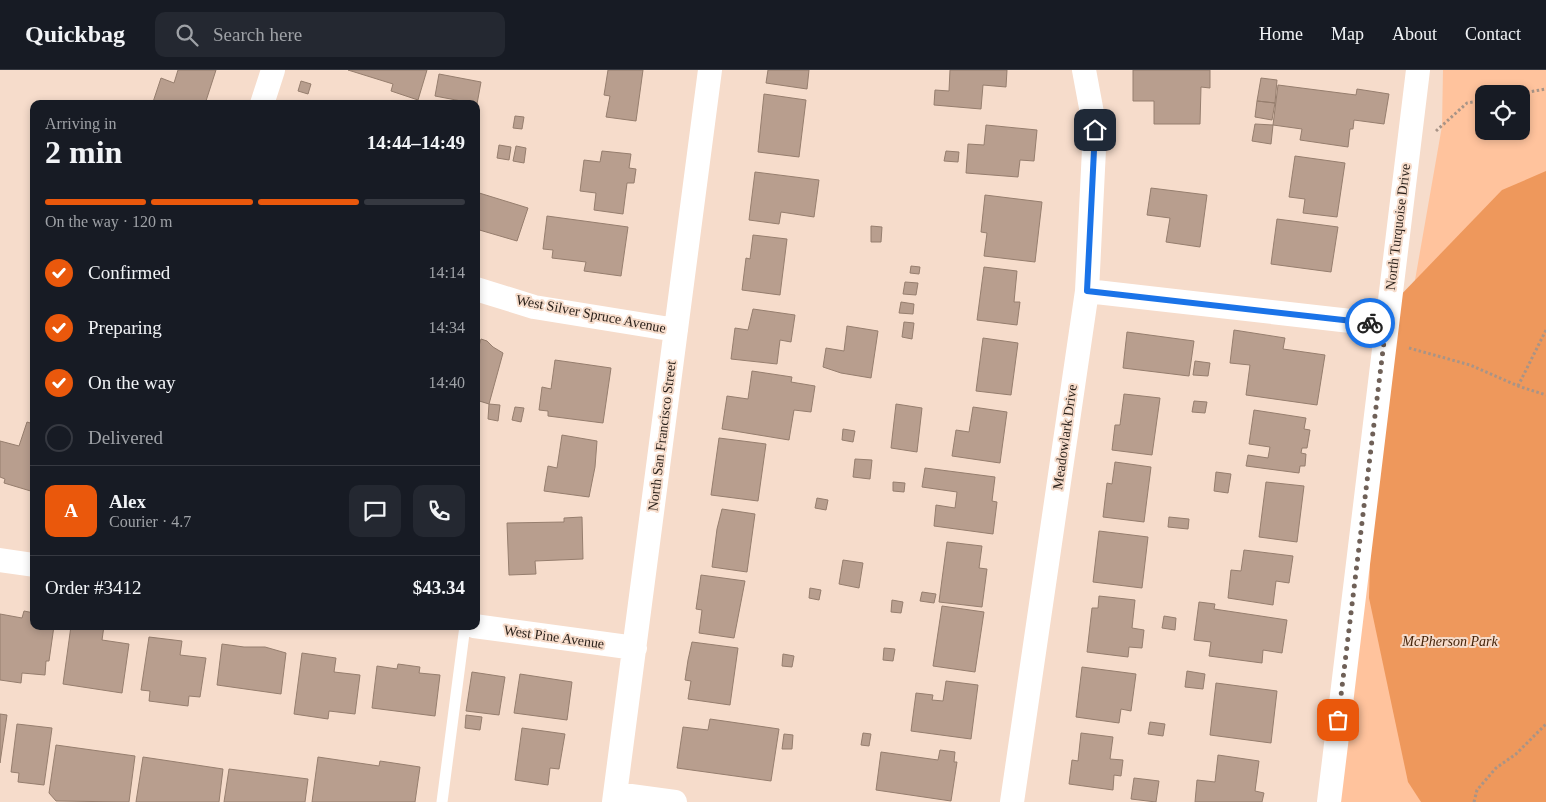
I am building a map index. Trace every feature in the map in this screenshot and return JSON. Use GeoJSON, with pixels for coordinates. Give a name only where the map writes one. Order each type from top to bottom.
{"type":"FeatureCollection","features":[{"type":"Feature","properties":{"kind":"street"},"geometry":{"type":"LineString","coordinates":[[263,100],[273,70]]}},
{"type":"Feature","properties":{"kind":"street","name":"North San Francisco Street"},"geometry":{"type":"LineString","coordinates":[[615,798],[710,70]]}},
{"type":"Feature","properties":{"kind":"street","name":"Meadowlark Drive"},"geometry":{"type":"LineString","coordinates":[[1012,802],[1087,291],[1095,130],[1084,70]]}},
{"type":"Feature","properties":{"kind":"street","name":"North Turquoise Drive"},"geometry":{"type":"LineString","coordinates":[[1329,802],[1418,70]]}},
{"type":"Feature","properties":{"kind":"street","name":"West Silver Spruce Avenue"},"geometry":{"type":"LineString","coordinates":[[480,290],[534,307],[676,330]]}},
{"type":"Feature","properties":{"kind":"street"},"geometry":{"type":"LineString","coordinates":[[1087,291],[1385,334]]}},
{"type":"Feature","properties":{"kind":"street"},"geometry":{"type":"LineString","coordinates":[[0,560],[30,564]]}},
{"type":"Feature","properties":{"kind":"street","name":"West Pine Avenue"},"geometry":{"type":"LineString","coordinates":[[480,627],[635,648]]}},
{"type":"Feature","properties":{"kind":"street"},"geometry":{"type":"LineString","coordinates":[[615,798],[675,802]]}},
{"type":"Feature","properties":{"kind":"lane"},"geometry":{"type":"LineString","coordinates":[[442,802],[464,630]]}},
{"type":"Feature","properties":{"kind":"path"},"geometry":{"type":"LineString","coordinates":[[1530,92],[1546,89]]}},
{"type":"Feature","properties":{"kind":"path"},"geometry":{"type":"LineString","coordinates":[[1407,153],[1442,126],[1467,103],[1475,102]]}},
{"type":"Feature","properties":{"kind":"path"},"geometry":{"type":"LineString","coordinates":[[1518,386],[1546,330]]}},
{"type":"Feature","properties":{"kind":"path"},"geometry":{"type":"LineString","coordinates":[[1385,334],[1424,352],[1470,365],[1518,386],[1546,395]]}},
{"type":"Feature","properties":{"kind":"path"},"geometry":{"type":"LineString","coordinates":[[1474,802],[1477,790],[1496,768],[1516,754],[1546,724]]}},
{"type":"Feature","properties":{"kind":"green space","name":"McPherson Park"},"geometry":{"type":"Polygon","coordinates":[[[1443,70],[1546,70],[1546,802],[1329,802],[1338,720],[1442,126],[1443,70]]]}},
{"type":"Feature","properties":{"kind":"green space","name":"McPherson Park"},"geometry":{"type":"Polygon","coordinates":[[[1546,171],[1546,802],[1421,802],[1408,782],[1369,598],[1375,390],[1394,302],[1502,190],[1546,171]]]}},
{"type":"Feature","properties":{"kind":"building"},"geometry":{"type":"Polygon","coordinates":[[[178,70],[216,70],[206,100],[154,100],[161,78],[174,83],[178,70]]]}},
{"type":"Feature","properties":{"kind":"building"},"geometry":{"type":"Polygon","coordinates":[[[348,70],[427,70],[418,100],[391,91],[393,84],[348,70]]]}},
{"type":"Feature","properties":{"kind":"building"},"geometry":{"type":"Polygon","coordinates":[[[608,70],[643,70],[636,121],[606,117],[610,96],[604,95],[608,70]]]}},
{"type":"Feature","properties":{"kind":"building"},"geometry":{"type":"Polygon","coordinates":[[[768,70],[809,70],[807,89],[766,83],[768,70]]]}},
{"type":"Feature","properties":{"kind":"building"},"geometry":{"type":"Polygon","coordinates":[[[950,70],[1007,70],[1006,87],[983,85],[981,109],[934,105],[935,90],[949,91],[950,70]]]}},
{"type":"Feature","properties":{"kind":"building"},"geometry":{"type":"Polygon","coordinates":[[[1133,70],[1210,70],[1210,88],[1201,87],[1200,124],[1154,124],[1154,101],[1133,101],[1133,70]]]}},
{"type":"Feature","properties":{"kind":"building"},"geometry":{"type":"Polygon","coordinates":[[[439,74],[481,82],[478,100],[456,100],[435,96],[439,74]]]}},
{"type":"Feature","properties":{"kind":"building"},"geometry":{"type":"Polygon","coordinates":[[[1261,78],[1277,80],[1275,103],[1257,101],[1261,78]]]}},
{"type":"Feature","properties":{"kind":"building"},"geometry":{"type":"Polygon","coordinates":[[[301,81],[311,84],[308,94],[298,91],[301,81]]]}},
{"type":"Feature","properties":{"kind":"building"},"geometry":{"type":"Polygon","coordinates":[[[1278,85],[1356,95],[1357,89],[1389,94],[1384,124],[1354,120],[1353,129],[1350,129],[1348,147],[1300,140],[1302,129],[1273,125],[1278,85]]]}},
{"type":"Feature","properties":{"kind":"building"},"geometry":{"type":"Polygon","coordinates":[[[764,94],[806,100],[799,157],[758,152],[764,94]]]}},
{"type":"Feature","properties":{"kind":"building"},"geometry":{"type":"Polygon","coordinates":[[[1257,101],[1275,103],[1272,120],[1255,117],[1257,101]]]}},
{"type":"Feature","properties":{"kind":"building"},"geometry":{"type":"Polygon","coordinates":[[[515,116],[524,117],[522,129],[513,128],[515,116]]]}},
{"type":"Feature","properties":{"kind":"building"},"geometry":{"type":"Polygon","coordinates":[[[1255,124],[1273,125],[1271,144],[1252,141],[1255,124]]]}},
{"type":"Feature","properties":{"kind":"building"},"geometry":{"type":"Polygon","coordinates":[[[986,125],[1037,130],[1034,161],[1020,160],[1018,177],[966,173],[968,144],[984,145],[986,125]]]}},
{"type":"Feature","properties":{"kind":"building"},"geometry":{"type":"Polygon","coordinates":[[[499,145],[511,147],[509,160],[497,158],[499,145]]]}},
{"type":"Feature","properties":{"kind":"building"},"geometry":{"type":"Polygon","coordinates":[[[516,146],[526,148],[524,163],[513,161],[516,146]]]}},
{"type":"Feature","properties":{"kind":"building"},"geometry":{"type":"Polygon","coordinates":[[[602,151],[631,154],[629,168],[636,169],[634,183],[627,183],[623,214],[594,210],[596,193],[580,191],[584,160],[600,162],[602,151]]]}},
{"type":"Feature","properties":{"kind":"building"},"geometry":{"type":"Polygon","coordinates":[[[946,151],[959,152],[958,162],[944,161],[946,151]]]}},
{"type":"Feature","properties":{"kind":"building"},"geometry":{"type":"Polygon","coordinates":[[[1295,156],[1345,163],[1337,217],[1303,213],[1305,199],[1289,197],[1295,156]]]}},
{"type":"Feature","properties":{"kind":"building"},"geometry":{"type":"Polygon","coordinates":[[[755,172],[819,180],[814,217],[781,212],[779,224],[749,220],[755,172]]]}},
{"type":"Feature","properties":{"kind":"building"},"geometry":{"type":"Polygon","coordinates":[[[1151,188],[1207,195],[1200,247],[1166,242],[1170,218],[1147,215],[1151,188]]]}},
{"type":"Feature","properties":{"kind":"building"},"geometry":{"type":"Polygon","coordinates":[[[480,193],[528,208],[517,241],[480,230],[480,193]]]}},
{"type":"Feature","properties":{"kind":"building"},"geometry":{"type":"Polygon","coordinates":[[[985,195],[1042,202],[1035,262],[984,256],[987,233],[981,232],[985,195]]]}},
{"type":"Feature","properties":{"kind":"building"},"geometry":{"type":"Polygon","coordinates":[[[547,216],[628,227],[621,276],[584,271],[586,262],[552,258],[553,250],[543,249],[547,216]]]}},
{"type":"Feature","properties":{"kind":"building"},"geometry":{"type":"Polygon","coordinates":[[[1277,219],[1338,227],[1331,272],[1271,264],[1277,219]]]}},
{"type":"Feature","properties":{"kind":"building"},"geometry":{"type":"Polygon","coordinates":[[[871,226],[882,227],[881,242],[871,242],[871,226]]]}},
{"type":"Feature","properties":{"kind":"building"},"geometry":{"type":"Polygon","coordinates":[[[753,235],[787,239],[780,295],[742,290],[746,258],[750,259],[753,235]]]}},
{"type":"Feature","properties":{"kind":"building"},"geometry":{"type":"Polygon","coordinates":[[[911,266],[920,267],[919,274],[910,273],[911,266]]]}},
{"type":"Feature","properties":{"kind":"building"},"geometry":{"type":"Polygon","coordinates":[[[984,267],[1017,271],[1014,302],[1020,302],[1017,325],[977,320],[984,267]]]}},
{"type":"Feature","properties":{"kind":"building"},"geometry":{"type":"Polygon","coordinates":[[[905,282],[918,283],[916,295],[903,294],[905,282]]]}},
{"type":"Feature","properties":{"kind":"building"},"geometry":{"type":"Polygon","coordinates":[[[901,302],[914,304],[913,314],[899,313],[901,302]]]}},
{"type":"Feature","properties":{"kind":"building"},"geometry":{"type":"Polygon","coordinates":[[[753,309],[795,315],[791,342],[780,340],[777,364],[731,359],[735,328],[748,330],[753,309]]]}},
{"type":"Feature","properties":{"kind":"building"},"geometry":{"type":"Polygon","coordinates":[[[904,322],[914,323],[912,339],[902,337],[904,322]]]}},
{"type":"Feature","properties":{"kind":"building"},"geometry":{"type":"Polygon","coordinates":[[[847,326],[878,331],[871,378],[841,373],[823,367],[826,348],[844,351],[847,326]]]}},
{"type":"Feature","properties":{"kind":"building"},"geometry":{"type":"Polygon","coordinates":[[[1234,330],[1285,338],[1283,349],[1325,355],[1317,405],[1246,395],[1250,365],[1230,363],[1234,330]]]}},
{"type":"Feature","properties":{"kind":"building"},"geometry":{"type":"Polygon","coordinates":[[[1127,332],[1194,341],[1189,376],[1123,368],[1127,332]]]}},
{"type":"Feature","properties":{"kind":"building"},"geometry":{"type":"Polygon","coordinates":[[[983,338],[1018,343],[1011,395],[976,391],[983,338]]]}},
{"type":"Feature","properties":{"kind":"building"},"geometry":{"type":"Polygon","coordinates":[[[481,339],[487,341],[503,353],[489,404],[480,401],[481,339]]]}},
{"type":"Feature","properties":{"kind":"building"},"geometry":{"type":"Polygon","coordinates":[[[555,360],[611,368],[603,423],[548,416],[548,411],[539,410],[542,387],[551,389],[555,360]]]}},
{"type":"Feature","properties":{"kind":"building"},"geometry":{"type":"Polygon","coordinates":[[[1195,361],[1210,363],[1208,376],[1193,375],[1195,361]]]}},
{"type":"Feature","properties":{"kind":"building"},"geometry":{"type":"Polygon","coordinates":[[[752,371],[792,377],[791,382],[815,386],[811,412],[794,410],[789,440],[722,429],[727,396],[748,399],[752,371]]]}},
{"type":"Feature","properties":{"kind":"building"},"geometry":{"type":"Polygon","coordinates":[[[1124,394],[1160,398],[1152,455],[1112,450],[1115,425],[1120,425],[1124,394]]]}},
{"type":"Feature","properties":{"kind":"building"},"geometry":{"type":"Polygon","coordinates":[[[1194,401],[1207,402],[1205,413],[1192,412],[1194,401]]]}},
{"type":"Feature","properties":{"kind":"building"},"geometry":{"type":"Polygon","coordinates":[[[489,404],[500,405],[498,421],[488,419],[489,404]]]}},
{"type":"Feature","properties":{"kind":"building"},"geometry":{"type":"Polygon","coordinates":[[[896,404],[922,408],[917,452],[891,448],[896,404]]]}},
{"type":"Feature","properties":{"kind":"building"},"geometry":{"type":"Polygon","coordinates":[[[515,407],[524,408],[521,422],[512,420],[515,407]]]}},
{"type":"Feature","properties":{"kind":"building"},"geometry":{"type":"Polygon","coordinates":[[[973,407],[1007,412],[1000,463],[952,456],[956,430],[969,432],[973,407]]]}},
{"type":"Feature","properties":{"kind":"building"},"geometry":{"type":"Polygon","coordinates":[[[1254,410],[1306,418],[1304,429],[1310,430],[1307,448],[1302,448],[1301,453],[1306,454],[1305,466],[1300,466],[1299,473],[1246,466],[1248,455],[1268,458],[1270,447],[1249,444],[1254,410]]]}},
{"type":"Feature","properties":{"kind":"building"},"geometry":{"type":"Polygon","coordinates":[[[27,422],[30,423],[30,491],[4,483],[5,479],[0,477],[0,441],[19,446],[27,422]]]}},
{"type":"Feature","properties":{"kind":"building"},"geometry":{"type":"Polygon","coordinates":[[[843,429],[855,431],[853,442],[842,440],[843,429]]]}},
{"type":"Feature","properties":{"kind":"building"},"geometry":{"type":"Polygon","coordinates":[[[562,435],[597,441],[595,467],[589,497],[544,491],[548,466],[557,468],[562,435]]]}},
{"type":"Feature","properties":{"kind":"building"},"geometry":{"type":"Polygon","coordinates":[[[719,438],[766,444],[758,501],[711,495],[719,438]]]}},
{"type":"Feature","properties":{"kind":"building"},"geometry":{"type":"Polygon","coordinates":[[[855,459],[872,460],[870,479],[853,477],[855,459]]]}},
{"type":"Feature","properties":{"kind":"building"},"geometry":{"type":"Polygon","coordinates":[[[1115,462],[1151,467],[1144,522],[1103,517],[1107,483],[1112,484],[1115,462]]]}},
{"type":"Feature","properties":{"kind":"building"},"geometry":{"type":"Polygon","coordinates":[[[925,468],[995,477],[992,501],[997,502],[993,534],[934,526],[936,505],[955,508],[957,492],[922,487],[925,468]]]}},
{"type":"Feature","properties":{"kind":"building"},"geometry":{"type":"Polygon","coordinates":[[[1216,472],[1231,474],[1228,493],[1214,491],[1216,472]]]}},
{"type":"Feature","properties":{"kind":"building"},"geometry":{"type":"Polygon","coordinates":[[[893,482],[905,483],[904,492],[893,491],[893,482]]]}},
{"type":"Feature","properties":{"kind":"building"},"geometry":{"type":"Polygon","coordinates":[[[1266,482],[1304,486],[1297,542],[1259,537],[1266,482]]]}},
{"type":"Feature","properties":{"kind":"building"},"geometry":{"type":"Polygon","coordinates":[[[817,498],[828,500],[826,510],[815,508],[817,498]]]}},
{"type":"Feature","properties":{"kind":"building"},"geometry":{"type":"Polygon","coordinates":[[[722,509],[755,514],[747,572],[712,567],[717,529],[722,509]]]}},
{"type":"Feature","properties":{"kind":"building"},"geometry":{"type":"Polygon","coordinates":[[[582,517],[583,559],[535,561],[536,574],[509,575],[507,523],[564,522],[564,518],[582,517]]]}},
{"type":"Feature","properties":{"kind":"building"},"geometry":{"type":"Polygon","coordinates":[[[1169,517],[1189,519],[1188,529],[1168,527],[1169,517]]]}},
{"type":"Feature","properties":{"kind":"building"},"geometry":{"type":"Polygon","coordinates":[[[1099,531],[1148,537],[1142,588],[1093,582],[1099,531]]]}},
{"type":"Feature","properties":{"kind":"building"},"geometry":{"type":"Polygon","coordinates":[[[947,542],[982,546],[979,568],[987,569],[982,607],[939,602],[947,542]]]}},
{"type":"Feature","properties":{"kind":"building"},"geometry":{"type":"Polygon","coordinates":[[[1244,550],[1293,556],[1289,583],[1276,581],[1273,605],[1228,598],[1231,570],[1241,571],[1244,550]]]}},
{"type":"Feature","properties":{"kind":"building"},"geometry":{"type":"Polygon","coordinates":[[[843,560],[863,563],[859,588],[839,584],[843,560]]]}},
{"type":"Feature","properties":{"kind":"building"},"geometry":{"type":"Polygon","coordinates":[[[701,575],[745,581],[734,638],[699,633],[702,610],[696,609],[701,575]]]}},
{"type":"Feature","properties":{"kind":"building"},"geometry":{"type":"Polygon","coordinates":[[[810,588],[821,590],[819,600],[809,598],[810,588]]]}},
{"type":"Feature","properties":{"kind":"building"},"geometry":{"type":"Polygon","coordinates":[[[922,592],[936,594],[934,603],[920,601],[922,592]]]}},
{"type":"Feature","properties":{"kind":"building"},"geometry":{"type":"Polygon","coordinates":[[[1099,596],[1135,600],[1132,628],[1144,630],[1142,648],[1129,647],[1128,657],[1087,652],[1092,608],[1098,608],[1099,596]]]}},
{"type":"Feature","properties":{"kind":"building"},"geometry":{"type":"Polygon","coordinates":[[[892,600],[903,602],[901,613],[891,612],[892,600]]]}},
{"type":"Feature","properties":{"kind":"building"},"geometry":{"type":"Polygon","coordinates":[[[1199,602],[1215,604],[1214,609],[1287,620],[1282,653],[1263,650],[1262,663],[1209,656],[1211,642],[1194,640],[1199,602]]]}},
{"type":"Feature","properties":{"kind":"building"},"geometry":{"type":"Polygon","coordinates":[[[942,606],[984,612],[975,672],[933,666],[942,606]]]}},
{"type":"Feature","properties":{"kind":"building"},"geometry":{"type":"Polygon","coordinates":[[[24,611],[30,612],[30,630],[53,630],[49,661],[46,661],[45,675],[22,673],[21,683],[0,680],[0,614],[22,618],[24,611]]]}},
{"type":"Feature","properties":{"kind":"building"},"geometry":{"type":"Polygon","coordinates":[[[1164,616],[1176,618],[1175,630],[1162,628],[1164,616]]]}},
{"type":"Feature","properties":{"kind":"building"},"geometry":{"type":"Polygon","coordinates":[[[70,630],[103,630],[102,640],[129,644],[122,693],[63,684],[70,630]]]}},
{"type":"Feature","properties":{"kind":"building"},"geometry":{"type":"Polygon","coordinates":[[[149,637],[182,641],[180,655],[206,658],[200,697],[189,696],[188,706],[149,701],[150,691],[141,690],[149,637]]]}},
{"type":"Feature","properties":{"kind":"building"},"geometry":{"type":"Polygon","coordinates":[[[692,642],[738,648],[730,705],[688,699],[691,681],[685,680],[692,642]]]}},
{"type":"Feature","properties":{"kind":"building"},"geometry":{"type":"Polygon","coordinates":[[[222,644],[265,647],[286,653],[281,694],[217,685],[222,644]]]}},
{"type":"Feature","properties":{"kind":"building"},"geometry":{"type":"Polygon","coordinates":[[[884,648],[895,649],[893,661],[883,660],[884,648]]]}},
{"type":"Feature","properties":{"kind":"building"},"geometry":{"type":"Polygon","coordinates":[[[302,653],[336,658],[334,672],[360,675],[355,714],[329,711],[328,719],[294,714],[302,653]]]}},
{"type":"Feature","properties":{"kind":"building"},"geometry":{"type":"Polygon","coordinates":[[[783,654],[794,656],[792,667],[782,666],[783,654]]]}},
{"type":"Feature","properties":{"kind":"building"},"geometry":{"type":"Polygon","coordinates":[[[398,664],[420,667],[419,673],[440,675],[435,716],[372,708],[377,666],[397,669],[398,664]]]}},
{"type":"Feature","properties":{"kind":"building"},"geometry":{"type":"Polygon","coordinates":[[[1082,667],[1136,674],[1131,711],[1121,709],[1119,723],[1076,717],[1082,667]]]}},
{"type":"Feature","properties":{"kind":"building"},"geometry":{"type":"Polygon","coordinates":[[[1187,671],[1205,674],[1203,689],[1185,687],[1187,671]]]}},
{"type":"Feature","properties":{"kind":"building"},"geometry":{"type":"Polygon","coordinates":[[[472,672],[505,677],[499,715],[466,711],[472,672]]]}},
{"type":"Feature","properties":{"kind":"building"},"geometry":{"type":"Polygon","coordinates":[[[520,674],[572,682],[567,720],[514,713],[520,674]]]}},
{"type":"Feature","properties":{"kind":"building"},"geometry":{"type":"Polygon","coordinates":[[[946,681],[978,685],[971,739],[911,731],[916,693],[933,695],[932,700],[943,701],[946,681]]]}},
{"type":"Feature","properties":{"kind":"building"},"geometry":{"type":"Polygon","coordinates":[[[1216,683],[1277,691],[1271,743],[1210,735],[1216,683]]]}},
{"type":"Feature","properties":{"kind":"building"},"geometry":{"type":"Polygon","coordinates":[[[0,714],[7,715],[0,763],[0,714]]]}},
{"type":"Feature","properties":{"kind":"building"},"geometry":{"type":"Polygon","coordinates":[[[466,715],[482,717],[480,730],[465,728],[466,715]]]}},
{"type":"Feature","properties":{"kind":"building"},"geometry":{"type":"Polygon","coordinates":[[[710,719],[779,729],[771,781],[677,768],[683,727],[708,730],[710,719]]]}},
{"type":"Feature","properties":{"kind":"building"},"geometry":{"type":"Polygon","coordinates":[[[1150,722],[1165,724],[1163,736],[1148,734],[1150,722]]]}},
{"type":"Feature","properties":{"kind":"building"},"geometry":{"type":"Polygon","coordinates":[[[17,724],[52,728],[44,785],[18,782],[19,773],[11,772],[17,724]]]}},
{"type":"Feature","properties":{"kind":"building"},"geometry":{"type":"Polygon","coordinates":[[[522,728],[565,734],[559,769],[550,768],[548,785],[515,780],[522,728]]]}},
{"type":"Feature","properties":{"kind":"building"},"geometry":{"type":"Polygon","coordinates":[[[863,733],[871,734],[869,746],[861,745],[863,733]]]}},
{"type":"Feature","properties":{"kind":"building"},"geometry":{"type":"Polygon","coordinates":[[[1081,733],[1113,737],[1110,759],[1123,760],[1121,776],[1114,775],[1113,790],[1069,784],[1072,760],[1078,761],[1081,733]]]}},
{"type":"Feature","properties":{"kind":"building"},"geometry":{"type":"Polygon","coordinates":[[[784,734],[793,735],[792,749],[782,749],[784,734]]]}},
{"type":"Feature","properties":{"kind":"building"},"geometry":{"type":"Polygon","coordinates":[[[56,745],[135,756],[129,802],[56,801],[49,793],[56,745]]]}},
{"type":"Feature","properties":{"kind":"building"},"geometry":{"type":"Polygon","coordinates":[[[940,750],[955,752],[954,762],[957,762],[951,801],[876,790],[881,752],[938,760],[940,750]]]}},
{"type":"Feature","properties":{"kind":"building"},"geometry":{"type":"Polygon","coordinates":[[[1218,755],[1259,761],[1255,791],[1264,793],[1262,802],[1195,802],[1197,780],[1215,782],[1218,755]]]}},
{"type":"Feature","properties":{"kind":"building"},"geometry":{"type":"Polygon","coordinates":[[[143,757],[223,769],[219,802],[136,802],[143,757]]]}},
{"type":"Feature","properties":{"kind":"building"},"geometry":{"type":"Polygon","coordinates":[[[318,757],[379,766],[380,761],[420,767],[415,802],[312,802],[318,757]]]}},
{"type":"Feature","properties":{"kind":"building"},"geometry":{"type":"Polygon","coordinates":[[[229,769],[308,779],[305,802],[224,802],[229,769]]]}},
{"type":"Feature","properties":{"kind":"building"},"geometry":{"type":"Polygon","coordinates":[[[1134,778],[1159,781],[1156,802],[1131,799],[1134,778]]]}},
{"type":"Feature","properties":{"kind":"way so far"},"geometry":{"type":"LineString","coordinates":[[1338,720],[1386,325],[1370,323]]}},
{"type":"Feature","properties":{"kind":"route"},"geometry":{"type":"LineString","coordinates":[[1095,130],[1087,291],[1370,323]]}}]}
